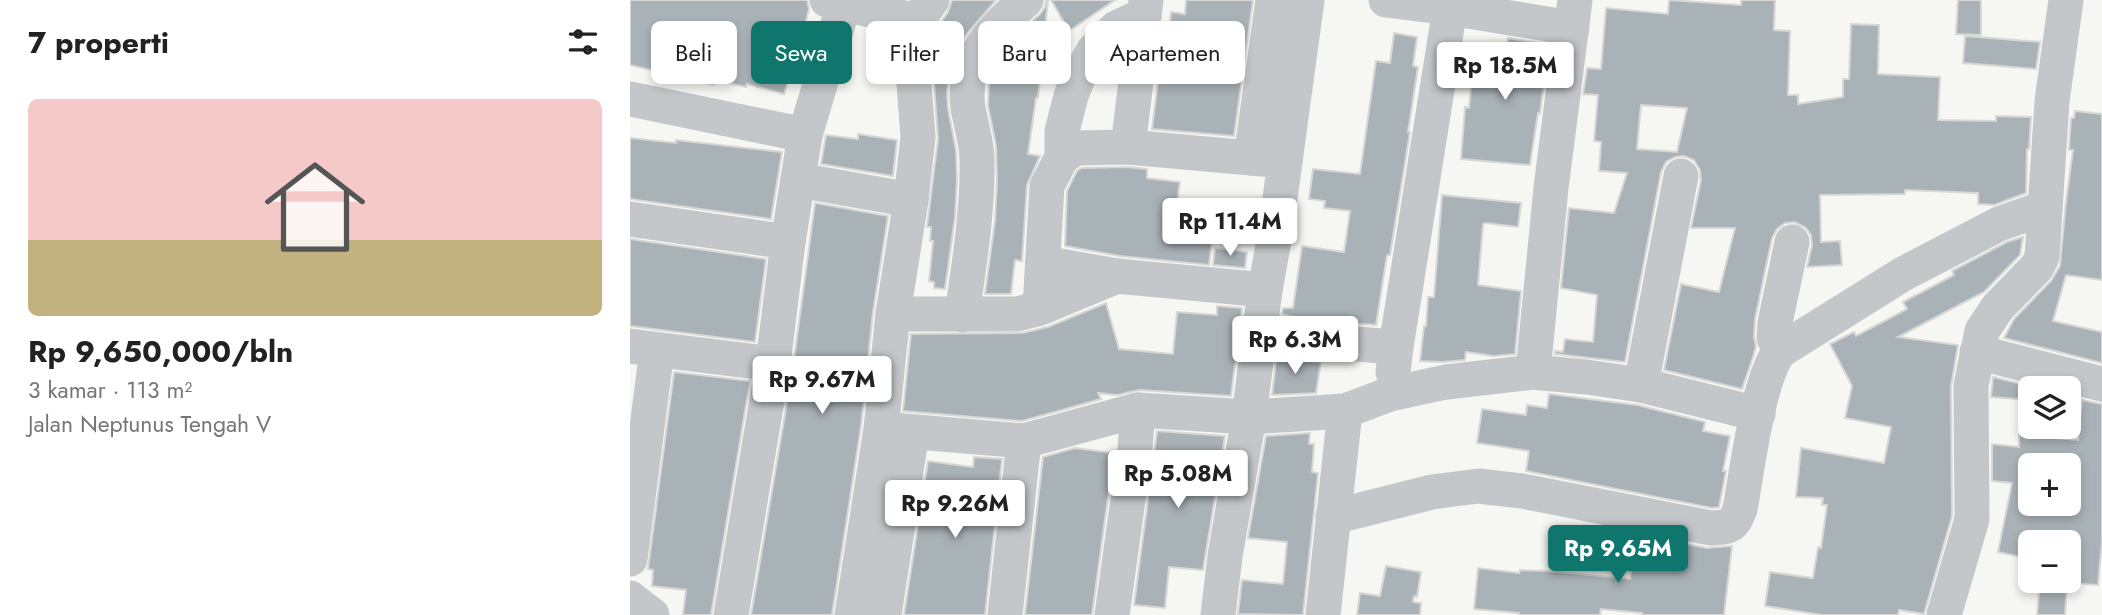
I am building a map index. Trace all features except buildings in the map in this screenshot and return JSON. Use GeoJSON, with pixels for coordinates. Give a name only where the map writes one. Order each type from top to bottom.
{"type":"FeatureCollection","features":[{"type":"Feature","properties":{"kind":"street"},"geometry":{"type":"LineString","coordinates":[[962,315],[974,222],[978,159],[968,104],[969,82],[974,61],[986,37],[1026,0]]}},
{"type":"Feature","properties":{"kind":"street"},"geometry":{"type":"LineString","coordinates":[[1251,158],[1273,0]]}},
{"type":"Feature","properties":{"kind":"street"},"geometry":{"type":"LineString","coordinates":[[1218,615],[1227,543],[1249,417],[1307,0]]}},
{"type":"Feature","properties":{"kind":"street"},"geometry":{"type":"LineString","coordinates":[[1387,0],[1450,8],[1573,14],[1551,188],[1533,372]]}},
{"type":"Feature","properties":{"kind":"street"},"geometry":{"type":"LineString","coordinates":[[1944,615],[1972,519],[1971,386],[1982,331],[1998,307],[2037,267],[2042,257],[2052,101],[2066,0]]}},
{"type":"Feature","properties":{"kind":"street"},"geometry":{"type":"LineString","coordinates":[[731,615],[773,364],[805,135],[836,2],[924,11],[914,84],[918,137],[893,313],[897,430],[884,615]]}},
{"type":"Feature","properties":{"kind":"street"},"geometry":{"type":"LineString","coordinates":[[1040,308],[1047,186],[1062,157],[1062,131],[1071,96],[1094,50],[1116,28],[1145,7]]}},
{"type":"Feature","properties":{"kind":"street"},"geometry":{"type":"LineString","coordinates":[[1128,147],[1145,7]]}},
{"type":"Feature","properties":{"kind":"street"},"geometry":{"type":"LineString","coordinates":[[1390,394],[1450,8]]}},
{"type":"Feature","properties":{"kind":"street"},"geometry":{"type":"LineString","coordinates":[[630,99],[805,135]]}},
{"type":"Feature","properties":{"kind":"street"},"geometry":{"type":"LineString","coordinates":[[1062,157],[1076,148],[1128,147],[1285,161]]}},
{"type":"Feature","properties":{"kind":"street"},"geometry":{"type":"LineString","coordinates":[[1641,385],[1681,176]]}},
{"type":"Feature","properties":{"kind":"street"},"geometry":{"type":"LineString","coordinates":[[798,180],[911,200]]}},
{"type":"Feature","properties":{"kind":"street"},"geometry":{"type":"LineString","coordinates":[[1334,517],[1432,492],[1478,486],[1522,491],[1711,528],[1728,527],[1736,521],[1740,509],[1769,370],[1780,351],[1903,274],[2000,224],[2044,208]]}},
{"type":"Feature","properties":{"kind":"street"},"geometry":{"type":"LineString","coordinates":[[630,219],[788,242]]}},
{"type":"Feature","properties":{"kind":"street"},"geometry":{"type":"LineString","coordinates":[[1780,351],[1774,338],[1775,323],[1792,242]]}},
{"type":"Feature","properties":{"kind":"street"},"geometry":{"type":"LineString","coordinates":[[1043,263],[1117,276],[1265,290]]}},
{"type":"Feature","properties":{"kind":"street"},"geometry":{"type":"LineString","coordinates":[[893,313],[1017,314],[1040,308],[1117,276]]}},
{"type":"Feature","properties":{"kind":"street"},"geometry":{"type":"LineString","coordinates":[[1261,329],[1304,340],[1396,347]]}},
{"type":"Feature","properties":{"kind":"street"},"geometry":{"type":"LineString","coordinates":[[630,559],[644,348],[773,364]]}},
{"type":"Feature","properties":{"kind":"street"},"geometry":{"type":"LineString","coordinates":[[1977,352],[2102,384]]}},
{"type":"Feature","properties":{"kind":"street"},"geometry":{"type":"LineString","coordinates":[[897,430],[1024,441],[1138,410],[1249,417],[1345,411],[1390,394],[1446,382],[1533,372],[1641,385],[1758,414]]}},
{"type":"Feature","properties":{"kind":"street"},"geometry":{"type":"LineString","coordinates":[[1112,615],[1138,410]]}},
{"type":"Feature","properties":{"kind":"street"},"geometry":{"type":"LineString","coordinates":[[1323,615],[1345,411]]}},
{"type":"Feature","properties":{"kind":"street"},"geometry":{"type":"LineString","coordinates":[[852,615],[897,430]]}},
{"type":"Feature","properties":{"kind":"street"},"geometry":{"type":"LineString","coordinates":[[1006,615],[1024,441]]}}]}
